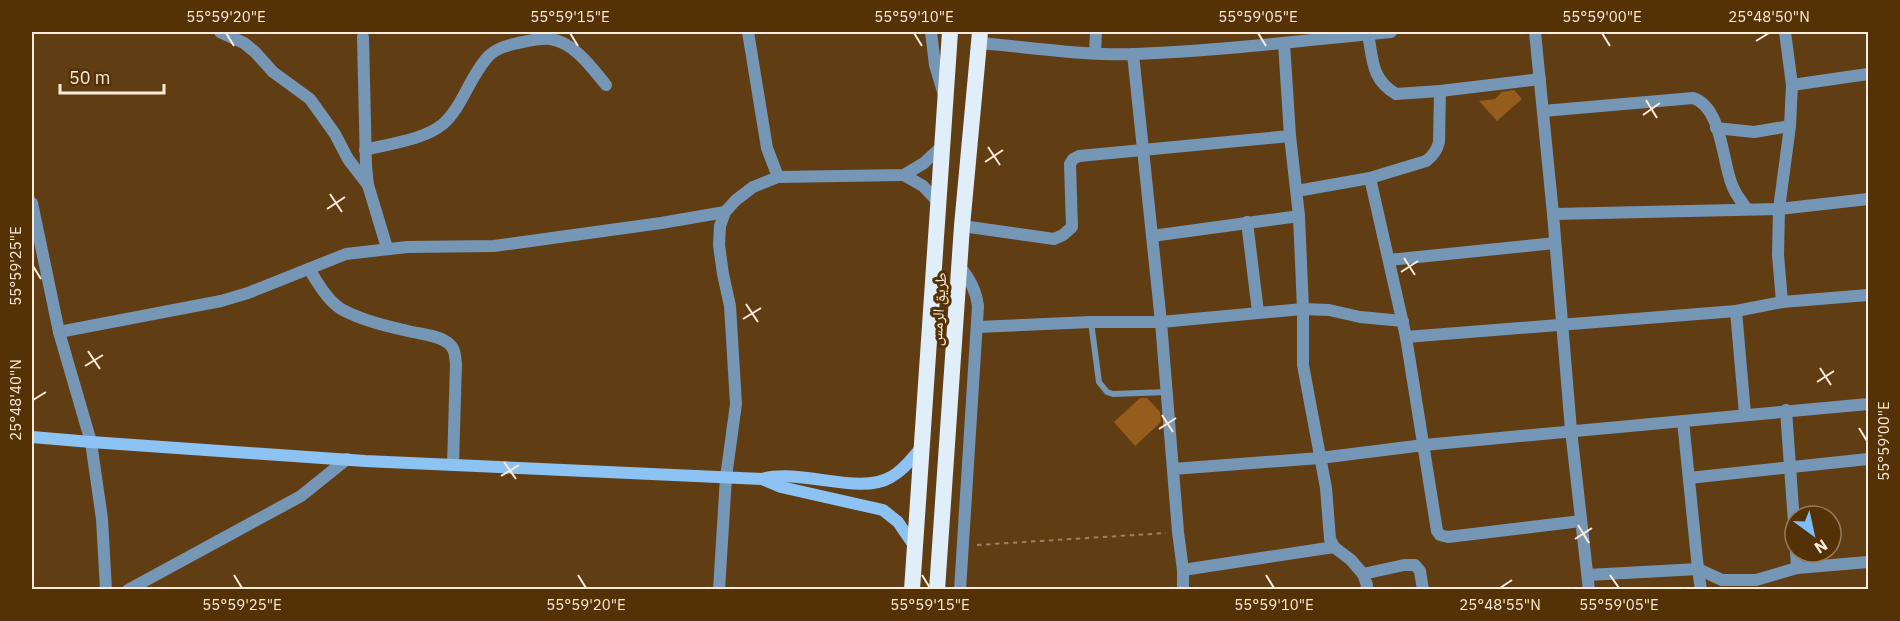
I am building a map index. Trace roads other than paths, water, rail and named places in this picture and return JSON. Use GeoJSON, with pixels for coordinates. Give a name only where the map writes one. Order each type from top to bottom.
{"type":"FeatureCollection","features":[{"type":"Feature","properties":{"kind":"highway","name":"طريق الرمس"},"geometry":{"type":"LineString","coordinates":[[912,590],[950,32]]}},
{"type":"Feature","properties":{"kind":"highway","name":"طريق الرمس"},"geometry":{"type":"LineString","coordinates":[[937,590],[962,226],[979,37]]}},
{"type":"Feature","properties":{"kind":"main road"},"geometry":{"type":"LineString","coordinates":[[32,437],[453,465],[762,479],[782,475],[874,484],[898,473],[921,448]]}},
{"type":"Feature","properties":{"kind":"main road"},"geometry":{"type":"LineString","coordinates":[[762,479],[781,487],[884,510],[898,522],[915,547]]}},
{"type":"Feature","properties":{"kind":"street"},"geometry":{"type":"LineString","coordinates":[[220,32],[244,43],[273,72],[310,99],[335,134],[348,159],[368,185]]}},
{"type":"Feature","properties":{"kind":"street"},"geometry":{"type":"LineString","coordinates":[[748,32],[767,148],[778,177]]}},
{"type":"Feature","properties":{"kind":"street"},"geometry":{"type":"LineString","coordinates":[[930,32],[935,65],[945,98]]}},
{"type":"Feature","properties":{"kind":"street"},"geometry":{"type":"LineString","coordinates":[[1095,53],[1096,32]]}},
{"type":"Feature","properties":{"kind":"street"},"geometry":{"type":"LineString","coordinates":[[979,37],[1095,53],[1133,54],[1284,43],[1320,35],[1391,32]]}},
{"type":"Feature","properties":{"kind":"street"},"geometry":{"type":"LineString","coordinates":[[1534,32],[1553,214],[1571,430],[1589,590]]}},
{"type":"Feature","properties":{"kind":"street"},"geometry":{"type":"LineString","coordinates":[[1782,302],[1778,255],[1779,208],[1790,126],[1792,85],[1785,32]]}},
{"type":"Feature","properties":{"kind":"street"},"geometry":{"type":"LineString","coordinates":[[1368,34],[1376,75],[1388,90],[1396,94],[1540,79]]}},
{"type":"Feature","properties":{"kind":"street"},"geometry":{"type":"LineString","coordinates":[[363,38],[365,150],[368,185],[387,248]]}},
{"type":"Feature","properties":{"kind":"street"},"geometry":{"type":"LineString","coordinates":[[365,150],[423,136],[441,125],[449,117],[486,58],[508,45],[549,39],[560,42],[578,54],[606,85]]}},
{"type":"Feature","properties":{"kind":"street"},"geometry":{"type":"LineString","coordinates":[[1284,43],[1290,136],[1299,216],[1303,365],[1326,488],[1329,533],[1334,547],[1351,560],[1363,574],[1367,585],[1366,590]]}},
{"type":"Feature","properties":{"kind":"street"},"geometry":{"type":"LineString","coordinates":[[1133,54],[1161,322],[1183,590]]}},
{"type":"Feature","properties":{"kind":"street"},"geometry":{"type":"LineString","coordinates":[[1792,85],[1869,74]]}},
{"type":"Feature","properties":{"kind":"street"},"geometry":{"type":"LineString","coordinates":[[1297,191],[1370,178],[1426,161],[1432,157],[1438,149],[1439,142],[1440,91]]}},
{"type":"Feature","properties":{"kind":"street"},"geometry":{"type":"LineString","coordinates":[[1543,111],[1693,98],[1700,100],[1710,111],[1732,186],[1747,209]]}},
{"type":"Feature","properties":{"kind":"street"},"geometry":{"type":"LineString","coordinates":[[1716,128],[1754,132],[1790,126]]}},
{"type":"Feature","properties":{"kind":"street"},"geometry":{"type":"LineString","coordinates":[[962,226],[1054,239],[1072,227],[1070,164],[1078,156],[1290,136]]}},
{"type":"Feature","properties":{"kind":"street"},"geometry":{"type":"LineString","coordinates":[[719,590],[726,477],[736,404],[730,306],[719,245],[720,226],[725,212],[753,187],[778,177],[904,175],[924,163],[941,147]]}},
{"type":"Feature","properties":{"kind":"street"},"geometry":{"type":"LineString","coordinates":[[904,175],[923,186],[938,202]]}},
{"type":"Feature","properties":{"kind":"street"},"geometry":{"type":"LineString","coordinates":[[1370,178],[1406,337],[1437,531],[1440,535],[1448,537],[1581,521]]}},
{"type":"Feature","properties":{"kind":"street"},"geometry":{"type":"LineString","coordinates":[[1553,214],[1779,208],[1869,200]]}},
{"type":"Feature","properties":{"kind":"street"},"geometry":{"type":"LineString","coordinates":[[32,203],[59,332],[92,442],[102,519],[106,590]]}},
{"type":"Feature","properties":{"kind":"street"},"geometry":{"type":"LineString","coordinates":[[59,332],[221,301],[248,293],[346,254],[387,248],[494,246],[725,212]]}},
{"type":"Feature","properties":{"kind":"street"},"geometry":{"type":"LineString","coordinates":[[1152,236],[1299,216]]}},
{"type":"Feature","properties":{"kind":"street"},"geometry":{"type":"LineString","coordinates":[[1247,222],[1258,312]]}},
{"type":"Feature","properties":{"kind":"street"},"geometry":{"type":"LineString","coordinates":[[1389,260],[1555,243]]}},
{"type":"Feature","properties":{"kind":"street"},"geometry":{"type":"LineString","coordinates":[[959,266],[972,283],[978,306],[960,590]]}},
{"type":"Feature","properties":{"kind":"street"},"geometry":{"type":"LineString","coordinates":[[309,269],[339,308],[396,328],[436,337],[447,342],[454,351],[456,363],[453,465]]}},
{"type":"Feature","properties":{"kind":"street"},"geometry":{"type":"LineString","coordinates":[[1406,337],[1736,310],[1782,302],[1869,295]]}},
{"type":"Feature","properties":{"kind":"street"},"geometry":{"type":"LineString","coordinates":[[976,327],[1091,322],[1161,322],[1303,309],[1329,310],[1360,317],[1402,321]]}},
{"type":"Feature","properties":{"kind":"street"},"geometry":{"type":"LineString","coordinates":[[1736,310],[1745,414]]}},
{"type":"Feature","properties":{"kind":"street"},"geometry":{"type":"LineString","coordinates":[[1173,469],[1320,458],[1571,430],[1869,404]]}},
{"type":"Feature","properties":{"kind":"street"},"geometry":{"type":"LineString","coordinates":[[1786,411],[1793,504]]}},
{"type":"Feature","properties":{"kind":"street"},"geometry":{"type":"LineString","coordinates":[[1683,421],[1701,590]]}},
{"type":"Feature","properties":{"kind":"street"},"geometry":{"type":"LineString","coordinates":[[128,590],[301,496],[347,459]]}},
{"type":"Feature","properties":{"kind":"street"},"geometry":{"type":"LineString","coordinates":[[1689,478],[1869,459]]}},
{"type":"Feature","properties":{"kind":"street"},"geometry":{"type":"LineString","coordinates":[[1183,570],[1334,547]]}},
{"type":"Feature","properties":{"kind":"street"},"geometry":{"type":"LineString","coordinates":[[1588,575],[1698,569],[1722,580],[1756,580],[1797,568],[1869,562]]}},
{"type":"Feature","properties":{"kind":"street"},"geometry":{"type":"LineString","coordinates":[[1797,564],[1797,568]]}},
{"type":"Feature","properties":{"kind":"street"},"geometry":{"type":"LineString","coordinates":[[1363,574],[1404,565],[1415,565],[1420,571],[1423,590]]}},
{"type":"Feature","properties":{"kind":"lane"},"geometry":{"type":"LineString","coordinates":[[1091,322],[1099,382],[1107,392],[1113,394],[1167,392]]}}]}
